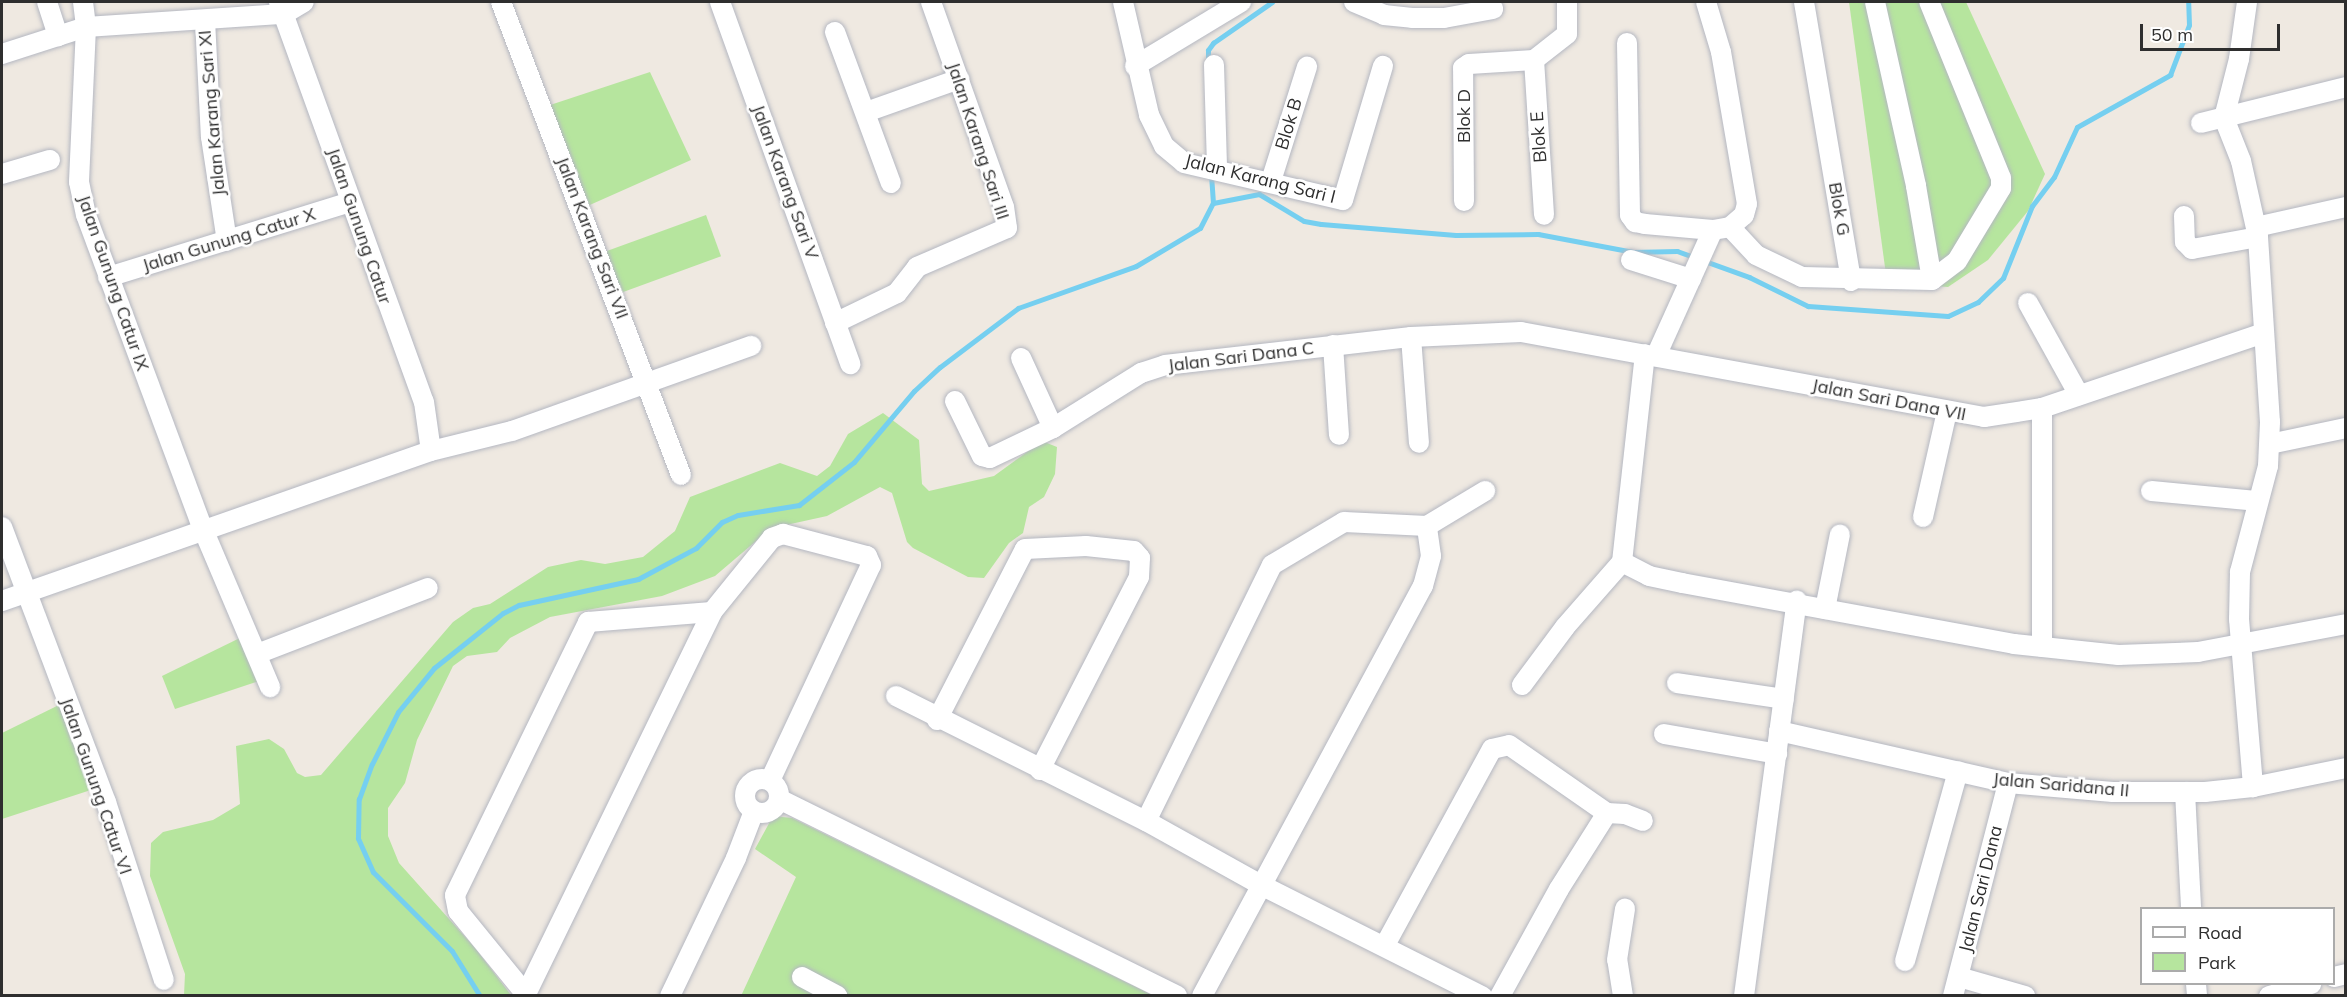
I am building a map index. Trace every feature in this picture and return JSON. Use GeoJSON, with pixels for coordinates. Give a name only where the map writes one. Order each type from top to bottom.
{"type":"FeatureCollection","features":[{"type":"Feature","properties":{"kind":"street"},"geometry":{"type":"LineString","coordinates":[[47,2],[58,36]]}},
{"type":"Feature","properties":{"kind":"street","name":"Jalan Gunung Catur IX"},"geometry":{"type":"LineString","coordinates":[[83,2],[86,27],[79,182],[108,277],[203,529],[270,687]]}},
{"type":"Feature","properties":{"kind":"street"},"geometry":{"type":"LineString","coordinates":[[2,54],[86,27],[205,20],[304,2]]}},
{"type":"Feature","properties":{"kind":"street","name":"Jalan Karang Sari VII"},"geometry":{"type":"LineString","coordinates":[[501,2],[648,382],[681,475]]}},
{"type":"Feature","properties":{"kind":"street","name":"Jalan Karang Sari V"},"geometry":{"type":"LineString","coordinates":[[720,2],[849,363]]}},
{"type":"Feature","properties":{"kind":"street","name":"Jalan Karang Sari III"},"geometry":{"type":"LineString","coordinates":[[835,323],[897,294],[917,267],[1006,228],[1004,207],[931,2]]}},
{"type":"Feature","properties":{"kind":"street","name":"Jalan Karang Sari I"},"geometry":{"type":"LineString","coordinates":[[1123,2],[1135,66],[1149,115],[1164,146],[1184,163],[1216,168],[1343,200],[1383,66]]}},
{"type":"Feature","properties":{"kind":"street"},"geometry":{"type":"LineString","coordinates":[[1135,66],[1241,2]]}},
{"type":"Feature","properties":{"kind":"street"},"geometry":{"type":"LineString","coordinates":[[1354,2],[1383,15],[1493,9]]}},
{"type":"Feature","properties":{"kind":"street"},"geometry":{"type":"LineString","coordinates":[[1534,60],[1567,34],[1567,2]]}},
{"type":"Feature","properties":{"kind":"street"},"geometry":{"type":"LineString","coordinates":[[1522,685],[1564,627],[1622,562],[1651,355],[1700,260],[1717,233],[1744,215],[1746,204],[1721,52],[1706,2]]}},
{"type":"Feature","properties":{"kind":"street","name":"Blok G"},"geometry":{"type":"LineString","coordinates":[[1804,2],[1851,280]]}},
{"type":"Feature","properties":{"kind":"street"},"geometry":{"type":"LineString","coordinates":[[1875,2],[1899,105],[1932,280]]}},
{"type":"Feature","properties":{"kind":"street"},"geometry":{"type":"LineString","coordinates":[[1627,43],[1630,215],[1635,222],[1717,233],[1741,242],[1775,267],[1802,277],[1851,280],[1932,280],[1957,261],[2001,188],[2001,178],[1929,2]]}},
{"type":"Feature","properties":{"kind":"street"},"geometry":{"type":"LineString","coordinates":[[2247,2],[2240,58],[2224,118],[2237,145],[2257,232],[2270,444],[2240,572],[2242,646],[2253,787]]}},
{"type":"Feature","properties":{"kind":"street","name":"Jalan Gunung Catur"},"geometry":{"type":"LineString","coordinates":[[281,8],[424,402],[431,451]]}},
{"type":"Feature","properties":{"kind":"street","name":"Jalan Karang Sari XI"},"geometry":{"type":"LineString","coordinates":[[205,20],[211,137],[227,241]]}},
{"type":"Feature","properties":{"kind":"street"},"geometry":{"type":"LineString","coordinates":[[835,32],[891,183]]}},
{"type":"Feature","properties":{"kind":"street","name":"Blok D"},"geometry":{"type":"LineString","coordinates":[[1464,201],[1463,68],[1469,64],[1534,60]]}},
{"type":"Feature","properties":{"kind":"street","name":"Blok E"},"geometry":{"type":"LineString","coordinates":[[1534,60],[1544,215]]}},
{"type":"Feature","properties":{"kind":"street"},"geometry":{"type":"LineString","coordinates":[[1214,65],[1216,168]]}},
{"type":"Feature","properties":{"kind":"street","name":"Blok B"},"geometry":{"type":"LineString","coordinates":[[1271,182],[1307,67]]}},
{"type":"Feature","properties":{"kind":"street"},"geometry":{"type":"LineString","coordinates":[[866,112],[959,79]]}},
{"type":"Feature","properties":{"kind":"street"},"geometry":{"type":"LineString","coordinates":[[2201,123],[2346,87]]}},
{"type":"Feature","properties":{"kind":"street"},"geometry":{"type":"LineString","coordinates":[[2,174],[50,160]]}},
{"type":"Feature","properties":{"kind":"street","name":"Jalan Gunung Catur X"},"geometry":{"type":"LineString","coordinates":[[108,277],[350,202]]}},
{"type":"Feature","properties":{"kind":"street"},"geometry":{"type":"LineString","coordinates":[[2184,216],[2185,242],[2193,249],[2346,207]]}},
{"type":"Feature","properties":{"kind":"street"},"geometry":{"type":"LineString","coordinates":[[1631,260],[1691,279]]}},
{"type":"Feature","properties":{"kind":"street"},"geometry":{"type":"LineString","coordinates":[[2028,303],[2079,395]]}},
{"type":"Feature","properties":{"kind":"street","name":"Jalan Sari Dana VII"},"geometry":{"type":"LineString","coordinates":[[1479,333],[1505,333],[1651,355],[1984,417],[2042,408],[2264,333]]}},
{"type":"Feature","properties":{"kind":"street","name":"Jalan Sari Dana C"},"geometry":{"type":"LineString","coordinates":[[955,401],[982,456],[990,458],[1053,428],[1154,368],[1237,354],[1479,333]]}},
{"type":"Feature","properties":{"kind":"street"},"geometry":{"type":"LineString","coordinates":[[1411,338],[1419,443]]}},
{"type":"Feature","properties":{"kind":"street"},"geometry":{"type":"LineString","coordinates":[[1333,345],[1339,435]]}},
{"type":"Feature","properties":{"kind":"street"},"geometry":{"type":"LineString","coordinates":[[2,601],[431,451],[512,431],[751,346]]}},
{"type":"Feature","properties":{"kind":"street"},"geometry":{"type":"LineString","coordinates":[[1021,358],[1053,428]]}},
{"type":"Feature","properties":{"kind":"street"},"geometry":{"type":"LineString","coordinates":[[2042,408],[2042,647]]}},
{"type":"Feature","properties":{"kind":"street"},"geometry":{"type":"LineString","coordinates":[[1923,518],[1947,411]]}},
{"type":"Feature","properties":{"kind":"street"},"geometry":{"type":"LineString","coordinates":[[2270,444],[2346,428]]}},
{"type":"Feature","properties":{"kind":"street"},"geometry":{"type":"LineString","coordinates":[[1146,821],[1272,566],[1344,522],[1427,526],[1485,491]]}},
{"type":"Feature","properties":{"kind":"street"},"geometry":{"type":"LineString","coordinates":[[2151,491],[2257,501]]}},
{"type":"Feature","properties":{"kind":"street"},"geometry":{"type":"LineString","coordinates":[[1202,996],[1259,884],[1423,586],[1431,556],[1427,526]]}},
{"type":"Feature","properties":{"kind":"street","name":"Jalan Gunung Catur VI"},"geometry":{"type":"LineString","coordinates":[[2,527],[105,802],[164,980]]}},
{"type":"Feature","properties":{"kind":"street"},"geometry":{"type":"LineString","coordinates":[[1825,609],[1840,534]]}},
{"type":"Feature","properties":{"kind":"street"},"geometry":{"type":"LineString","coordinates":[[712,612],[588,622],[455,895],[458,911],[525,994],[712,612],[772,538],[780,535],[870,558],[870,568],[770,781]]}},
{"type":"Feature","properties":{"kind":"street"},"geometry":{"type":"LineString","coordinates":[[937,720],[1025,549],[1086,546],[1134,551],[1140,558],[1139,577],[1040,770]]}},
{"type":"Feature","properties":{"kind":"street"},"geometry":{"type":"LineString","coordinates":[[1622,562],[1660,578],[1797,601],[1825,609],[2042,647],[2118,655],[2198,652],[2242,646],[2346,624]]}},
{"type":"Feature","properties":{"kind":"street"},"geometry":{"type":"LineString","coordinates":[[257,654],[428,588]]}},
{"type":"Feature","properties":{"kind":"street"},"geometry":{"type":"LineString","coordinates":[[1744,996],[1797,601]]}},
{"type":"Feature","properties":{"kind":"street"},"geometry":{"type":"LineString","coordinates":[[1677,683],[1784,699]]}},
{"type":"Feature","properties":{"kind":"street"},"geometry":{"type":"LineString","coordinates":[[896,696],[937,720],[1146,821],[1259,884],[1385,945],[1482,996]]}},
{"type":"Feature","properties":{"kind":"street","name":"Jalan Saridana II"},"geometry":{"type":"LineString","coordinates":[[1779,731],[2008,783],[2113,792],[2185,792],[2253,787],[2346,768]]}},
{"type":"Feature","properties":{"kind":"street"},"geometry":{"type":"LineString","coordinates":[[1664,734],[1777,754]]}},
{"type":"Feature","properties":{"kind":"street"},"geometry":{"type":"LineString","coordinates":[[1385,945],[1492,749],[1509,745],[1608,813],[1625,814],[1643,821]]}},
{"type":"Feature","properties":{"kind":"street"},"geometry":{"type":"LineString","coordinates":[[1905,961],[1958,771]]}},
{"type":"Feature","properties":{"kind":"street"},"geometry":{"type":"LineString","coordinates":[[770,781],[761,779],[747,788],[748,805],[754,811],[770,811],[779,799]]}},
{"type":"Feature","properties":{"kind":"street"},"geometry":{"type":"LineString","coordinates":[[770,781],[779,799],[1177,996]]}},
{"type":"Feature","properties":{"kind":"street","name":"Jalan Sari Dana"},"geometry":{"type":"LineString","coordinates":[[1956,986],[2008,783]]}},
{"type":"Feature","properties":{"kind":"street"},"geometry":{"type":"LineString","coordinates":[[2185,792],[2192,907]]}},
{"type":"Feature","properties":{"kind":"street"},"geometry":{"type":"LineString","coordinates":[[670,996],[736,858],[754,811]]}},
{"type":"Feature","properties":{"kind":"street"},"geometry":{"type":"LineString","coordinates":[[1500,996],[1559,889],[1608,813]]}},
{"type":"Feature","properties":{"kind":"street"},"geometry":{"type":"LineString","coordinates":[[1623,996],[1617,960],[1625,909]]}},
{"type":"Feature","properties":{"kind":"street"},"geometry":{"type":"LineString","coordinates":[[802,977],[837,996]]}},
{"type":"Feature","properties":{"kind":"street"},"geometry":{"type":"LineString","coordinates":[[2269,996],[2308,985]]}},
{"type":"Feature","properties":{"kind":"street"},"geometry":{"type":"LineString","coordinates":[[1956,986],[2025,996]]}},
{"type":"Feature","properties":{"kind":"green space"},"geometry":{"type":"Polygon","coordinates":[[[1849,2],[1966,2],[2045,174],[2028,211],[1988,260],[1948,287],[1887,282],[1849,2]]]}},
{"type":"Feature","properties":{"kind":"green space"},"geometry":{"type":"Polygon","coordinates":[[[650,72],[691,160],[583,208],[535,110],[650,72]]]}},
{"type":"Feature","properties":{"kind":"green space"},"geometry":{"type":"Polygon","coordinates":[[[706,215],[721,256],[613,296],[598,254],[706,215]]]}},
{"type":"Feature","properties":{"kind":"green space"},"geometry":{"type":"Polygon","coordinates":[[[883,413],[919,440],[922,484],[929,491],[994,476],[1042,441],[1057,447],[1055,474],[1044,497],[1029,507],[1023,533],[1009,543],[984,578],[968,577],[913,548],[907,542],[892,493],[880,487],[827,516],[786,525],[762,536],[715,576],[662,596],[550,617],[510,638],[497,652],[467,656],[453,666],[417,740],[405,783],[388,808],[388,836],[399,863],[475,948],[511,995],[184,995],[185,974],[150,876],[151,843],[163,832],[213,820],[240,804],[236,746],[269,739],[284,749],[297,773],[305,777],[321,775],[453,622],[473,608],[490,604],[548,567],[581,560],[605,564],[643,557],[675,531],[690,497],[780,463],[817,476],[830,466],[848,434],[883,413]]]}},
{"type":"Feature","properties":{"kind":"green space"},"geometry":{"type":"Polygon","coordinates":[[[246,635],[259,681],[175,709],[162,676],[246,635]]]}},
{"type":"Feature","properties":{"kind":"green space"},"geometry":{"type":"Polygon","coordinates":[[[63,703],[97,788],[2,819],[2,733],[63,703]]]}},
{"type":"Feature","properties":{"kind":"green space"},"geometry":{"type":"Polygon","coordinates":[[[773,816],[792,818],[1152,995],[741,996],[796,877],[755,849],[773,816]]]}},
{"type":"Feature","properties":{"kind":"waterway"},"geometry":{"type":"LineString","coordinates":[[1208,63],[1208,50],[1213,43],[1272,2]]}},
{"type":"Feature","properties":{"kind":"waterway"},"geometry":{"type":"LineString","coordinates":[[1213,203],[1259,194],[1304,221],[1321,224],[1456,235],[1538,234],[1633,252],[1677,251],[1749,277],[1808,306],[1948,316],[1978,302],[2003,278],[2032,206],[2054,177],[2077,127],[2170,75],[2189,25],[2188,2]]}},
{"type":"Feature","properties":{"kind":"waterway"},"geometry":{"type":"LineString","coordinates":[[480,996],[452,951],[373,872],[358,838],[359,799],[372,764],[398,712],[434,668],[503,613],[519,605],[638,579],[696,548],[722,522],[738,515],[799,505],[854,462],[914,391],[940,367],[1018,308],[1136,266],[1200,228],[1213,203],[1211,174]]}}]}
